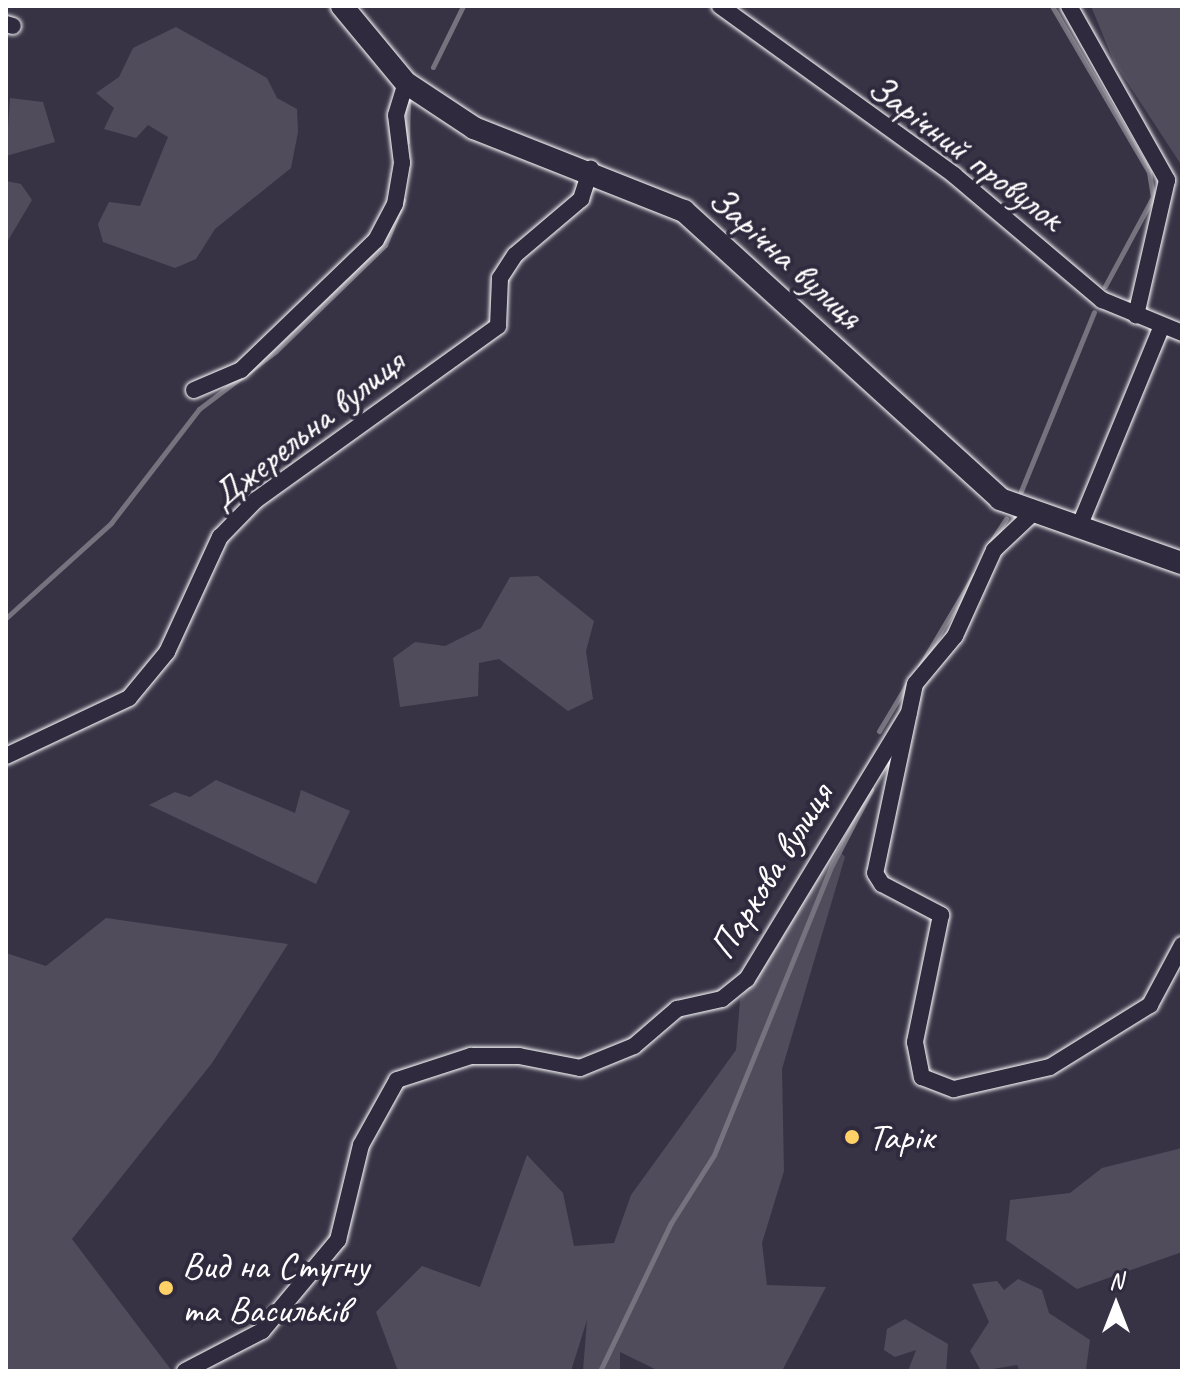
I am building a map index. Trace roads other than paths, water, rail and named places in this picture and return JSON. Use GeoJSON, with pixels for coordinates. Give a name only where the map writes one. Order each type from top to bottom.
{"type":"FeatureCollection","features":[{"type":"Feature","properties":{"kind":"street","name":"Зарічна вулиця"},"geometry":{"type":"LineString","coordinates":[[342,6],[406,83],[474,128],[591,169],[684,211],[1000,499],[1031,515],[1079,527],[1182,563]]}},
{"type":"Feature","properties":{"kind":"street","name":"Зарічний провулок"},"geometry":{"type":"LineString","coordinates":[[720,6],[954,175],[1102,300],[1182,333]]}},
{"type":"Feature","properties":{"kind":"street"},"geometry":{"type":"LineString","coordinates":[[1069,6],[1167,180],[1136,315]]}},
{"type":"Feature","properties":{"kind":"street"},"geometry":{"type":"LineString","coordinates":[[194,390],[241,370],[376,240],[395,204],[402,163],[396,115],[406,83]]}},
{"type":"Feature","properties":{"kind":"street","name":"Джерельна вулиця"},"geometry":{"type":"LineString","coordinates":[[6,756],[129,698],[167,652],[220,537],[256,500],[498,326],[500,278],[515,255],[581,199],[591,169]]}},
{"type":"Feature","properties":{"kind":"street"},"geometry":{"type":"LineString","coordinates":[[1079,527],[1162,326]]}},
{"type":"Feature","properties":{"kind":"street"},"geometry":{"type":"LineString","coordinates":[[1031,515],[994,550],[955,636],[915,684],[875,873],[882,884],[941,915],[915,1042],[922,1077],[954,1089],[1050,1067],[1150,1005],[1182,945]]}},
{"type":"Feature","properties":{"kind":"street","name":"Паркова вулиця"},"geometry":{"type":"LineString","coordinates":[[185,1371],[262,1331],[338,1240],[361,1145],[397,1080],[471,1056],[519,1056],[580,1068],[634,1046],[677,1009],[722,999],[747,979],[909,713]]}},
{"type":"Feature","properties":{"kind":"waterway"},"geometry":{"type":"LineString","coordinates":[[433,67],[463,6]]}},
{"type":"Feature","properties":{"kind":"waterway"},"geometry":{"type":"LineString","coordinates":[[1052,6],[1149,172],[1153,197],[1105,286]]}},
{"type":"Feature","properties":{"kind":"waterway"},"geometry":{"type":"LineString","coordinates":[[407,142],[408,101]]}},
{"type":"Feature","properties":{"kind":"waterway"},"geometry":{"type":"LineString","coordinates":[[6,618],[111,523],[199,409],[276,351],[385,245],[403,200]]}},
{"type":"Feature","properties":{"kind":"waterway"},"geometry":{"type":"LineString","coordinates":[[1021,491],[1094,312]]}},
{"type":"Feature","properties":{"kind":"waterway"},"geometry":{"type":"LineString","coordinates":[[987,548],[1006,519]]}},
{"type":"Feature","properties":{"kind":"waterway"},"geometry":{"type":"LineString","coordinates":[[920,666],[974,575]]}},
{"type":"Feature","properties":{"kind":"waterway"},"geometry":{"type":"LineString","coordinates":[[879,731],[909,681]]}},
{"type":"Feature","properties":{"kind":"waterway"},"geometry":{"type":"LineString","coordinates":[[600,1371],[671,1223],[714,1155],[832,865],[871,790]]}},
{"type":"Feature","properties":{"kind":"place","name":"Тарік"},"geometry":{"type":"Point","coordinates":[852,1137]}},
{"type":"Feature","properties":{"kind":"place","name":"Вид на Стугну та Васильків"},"geometry":{"type":"Point","coordinates":[166,1288]}}]}
